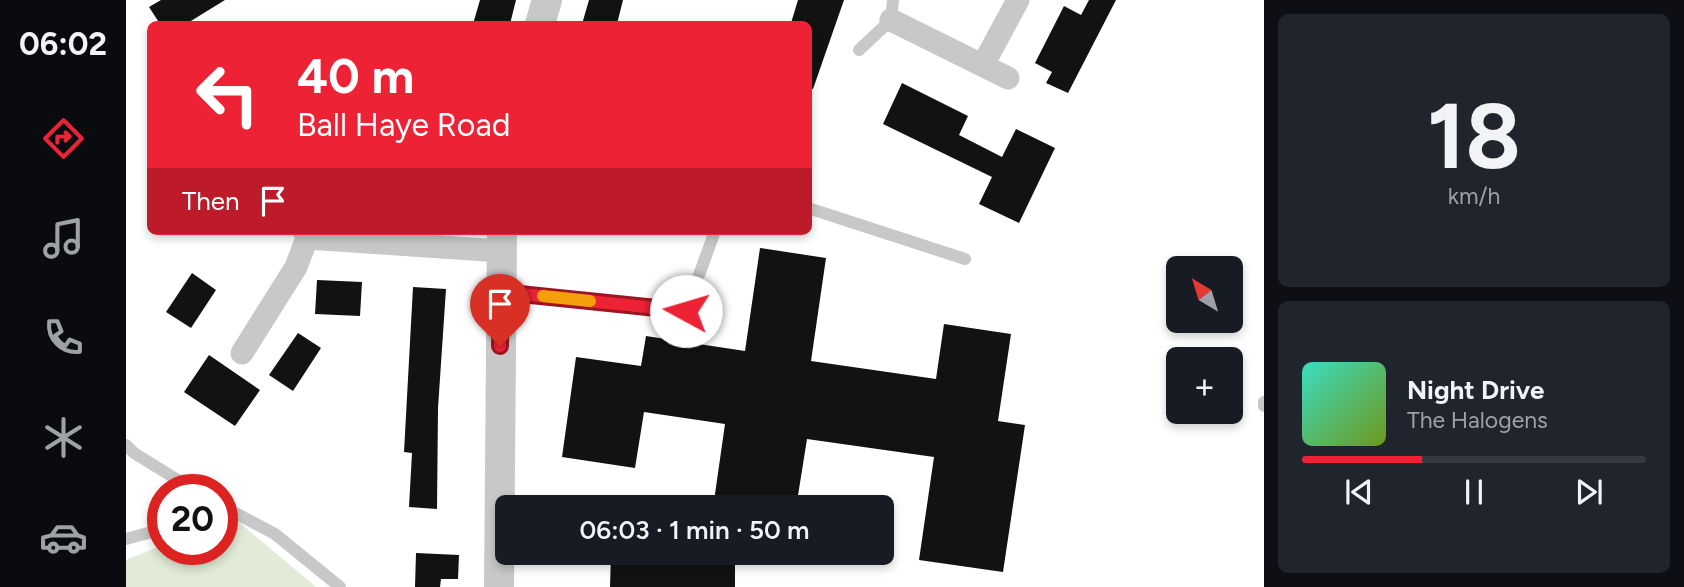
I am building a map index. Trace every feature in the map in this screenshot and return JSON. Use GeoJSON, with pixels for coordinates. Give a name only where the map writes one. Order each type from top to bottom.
{"type":"FeatureCollection","features":[{"type":"Feature","properties":{"kind":"street"},"geometry":{"type":"LineString","coordinates":[[541,21],[547,0]]}},
{"type":"Feature","properties":{"kind":"street"},"geometry":{"type":"LineString","coordinates":[[984,63],[1018,0]]}},
{"type":"Feature","properties":{"kind":"street"},"geometry":{"type":"LineString","coordinates":[[892,10],[1008,78]]}},
{"type":"Feature","properties":{"kind":"street"},"geometry":{"type":"LineString","coordinates":[[242,353],[296,267],[305,235]]}},
{"type":"Feature","properties":{"kind":"street"},"geometry":{"type":"LineString","coordinates":[[333,235],[502,241],[499,587]]}},
{"type":"Feature","properties":{"kind":"lane"},"geometry":{"type":"LineString","coordinates":[[859,50],[892,10]]}},
{"type":"Feature","properties":{"kind":"lane"},"geometry":{"type":"LineString","coordinates":[[812,209],[965,259]]}},
{"type":"Feature","properties":{"kind":"lane"},"geometry":{"type":"LineString","coordinates":[[501,292],[686,311],[714,235]]}},
{"type":"Feature","properties":{"kind":"lane"},"geometry":{"type":"LineString","coordinates":[[126,445],[168,474]]}},
{"type":"Feature","properties":{"kind":"lane"},"geometry":{"type":"LineString","coordinates":[[238,514],[275,534],[340,587]]}},
{"type":"Feature","properties":{"kind":"lane"},"geometry":{"type":"LineString","coordinates":[[126,539],[147,533]]}},
{"type":"Feature","properties":{"kind":"green space"},"geometry":{"type":"Polygon","coordinates":[[[238,521],[316,587],[126,587],[126,560],[147,551],[147,565],[238,565],[238,521]]]}},
{"type":"Feature","properties":{"kind":"building"},"geometry":{"type":"Polygon","coordinates":[[[161,0],[225,0],[191,21],[158,21],[149,7],[161,0]]]}},
{"type":"Feature","properties":{"kind":"building"},"geometry":{"type":"Polygon","coordinates":[[[480,0],[516,0],[511,21],[474,21],[480,0]]]}},
{"type":"Feature","properties":{"kind":"building"},"geometry":{"type":"Polygon","coordinates":[[[589,0],[623,0],[618,21],[583,21],[589,0]]]}},
{"type":"Feature","properties":{"kind":"building"},"geometry":{"type":"Polygon","coordinates":[[[798,0],[844,0],[813,89],[812,21],[792,21],[798,0]]]}},
{"type":"Feature","properties":{"kind":"building"},"geometry":{"type":"Polygon","coordinates":[[[1089,0],[1116,0],[1068,93],[1046,83],[1052,72],[1035,63],[1064,6],[1081,15],[1089,0]]]}},
{"type":"Feature","properties":{"kind":"building"},"geometry":{"type":"Polygon","coordinates":[[[902,83],[968,116],[959,135],[1002,157],[1016,129],[1055,148],[1019,223],[979,204],[992,177],[883,124],[902,83]]]}},
{"type":"Feature","properties":{"kind":"building"},"geometry":{"type":"Polygon","coordinates":[[[760,248],[826,258],[811,361],[936,379],[944,324],[1011,334],[998,421],[1025,425],[1003,572],[919,560],[934,457],[807,439],[798,495],[715,495],[725,424],[644,412],[635,468],[562,457],[576,357],[641,366],[646,336],[745,351],[760,248]]]}},
{"type":"Feature","properties":{"kind":"building"},"geometry":{"type":"Polygon","coordinates":[[[192,273],[216,290],[191,328],[166,312],[192,273]]]}},
{"type":"Feature","properties":{"kind":"building"},"geometry":{"type":"Polygon","coordinates":[[[317,280],[362,282],[360,316],[315,314],[317,280]]]}},
{"type":"Feature","properties":{"kind":"building"},"geometry":{"type":"Polygon","coordinates":[[[413,287],[446,289],[438,408],[437,509],[409,507],[412,453],[404,452],[413,287]]]}},
{"type":"Feature","properties":{"kind":"building"},"geometry":{"type":"Polygon","coordinates":[[[298,333],[321,348],[293,391],[269,375],[298,333]]]}},
{"type":"Feature","properties":{"kind":"building"},"geometry":{"type":"Polygon","coordinates":[[[209,355],[260,390],[235,426],[184,392],[209,355]]]}},
{"type":"Feature","properties":{"kind":"building"},"geometry":{"type":"Polygon","coordinates":[[[416,553],[459,555],[458,579],[441,579],[440,587],[415,587],[416,553]]]}},
{"type":"Feature","properties":{"kind":"building"},"geometry":{"type":"Polygon","coordinates":[[[611,565],[735,565],[735,587],[610,587],[611,565]]]}},
{"type":"Feature","properties":{"kind":"slow traffic"},"geometry":{"type":"LineString","coordinates":[[543,296],[590,301]]}},
{"type":"Feature","properties":{"kind":"route"},"geometry":{"type":"LineString","coordinates":[[500,346],[501,292],[686,311]]}}]}
